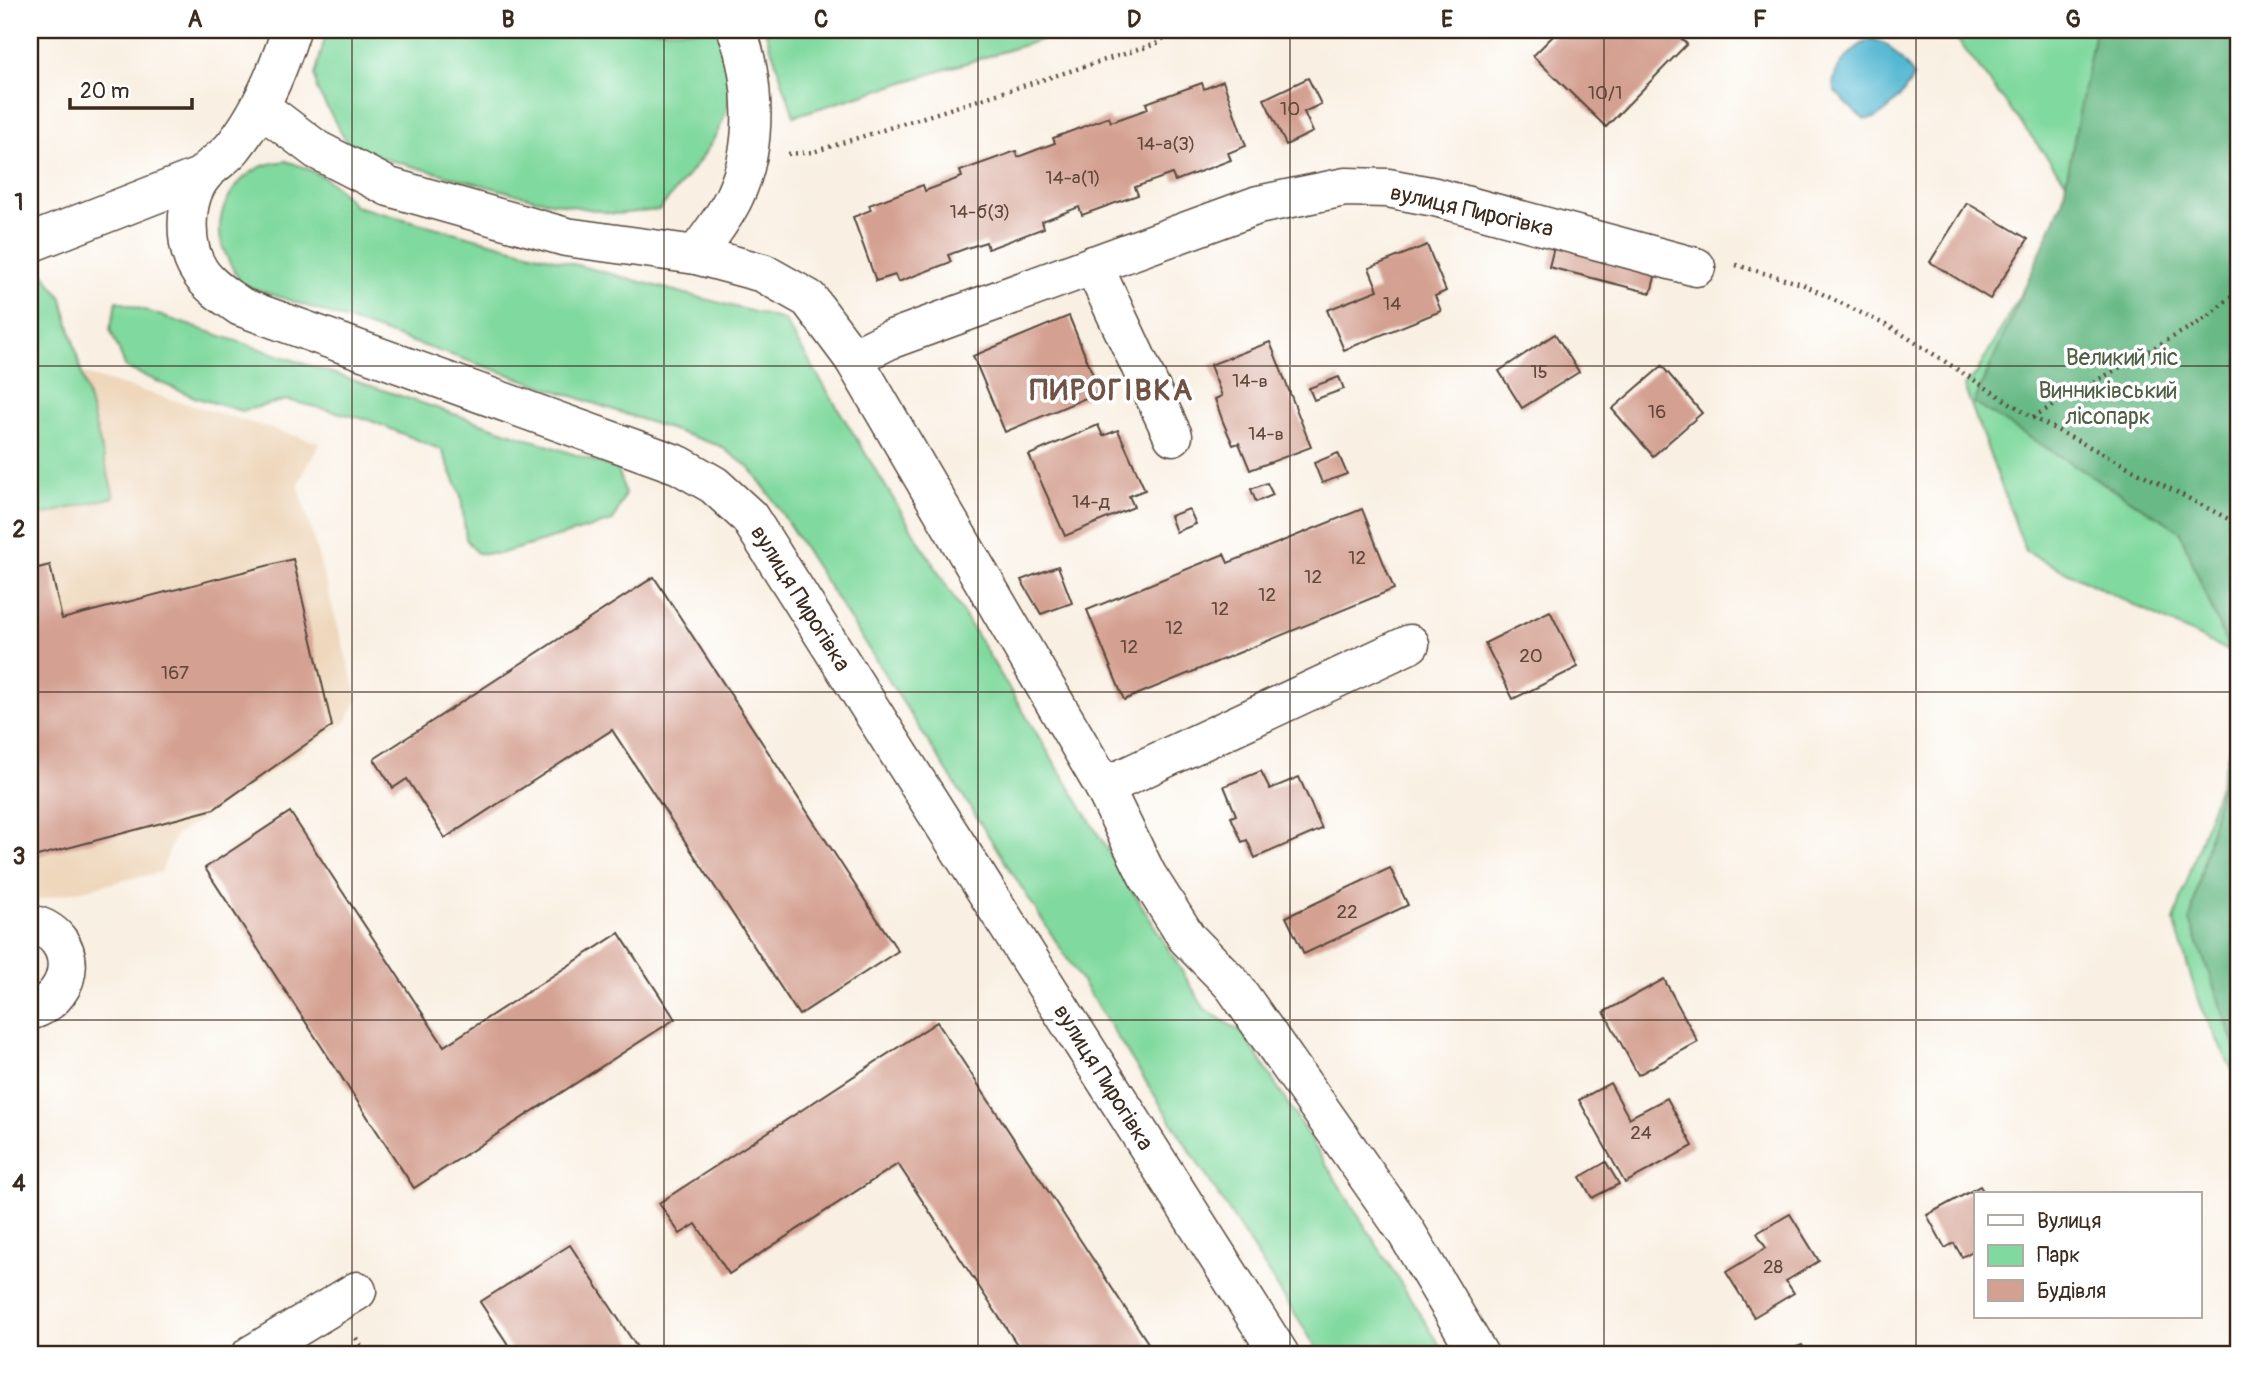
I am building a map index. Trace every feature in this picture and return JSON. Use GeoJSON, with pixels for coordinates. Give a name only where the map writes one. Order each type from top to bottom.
{"type":"FeatureCollection","features":[{"type":"Feature","properties":{"kind":"street","name":"вулиця Пирогівка"},"geometry":{"type":"LineString","coordinates":[[291,30],[282,61],[260,107],[234,147],[202,176],[193,193],[188,220],[189,245],[200,272],[220,293],[241,307],[679,465],[714,485],[749,517],[1280,1355]]}},
{"type":"Feature","properties":{"kind":"street"},"geometry":{"type":"LineString","coordinates":[[696,255],[735,196],[750,145],[750,94],[744,48],[737,30]]}},
{"type":"Feature","properties":{"kind":"street"},"geometry":{"type":"LineString","coordinates":[[260,107],[317,150],[389,187],[566,237],[696,255],[763,273],[809,299],[853,358],[1104,787],[1147,875],[1187,938],[1233,985],[1405,1230],[1479,1355]]}},
{"type":"Feature","properties":{"kind":"street"},"geometry":{"type":"LineString","coordinates":[[30,243],[202,176]]}},
{"type":"Feature","properties":{"kind":"street","name":"вулиця Пирогівка"},"geometry":{"type":"LineString","coordinates":[[853,358],[888,340],[1258,205],[1345,187],[1388,188],[1434,197],[1696,267]]}},
{"type":"Feature","properties":{"kind":"street"},"geometry":{"type":"LineString","coordinates":[[1093,265],[1173,436]]}},
{"type":"Feature","properties":{"kind":"street"},"geometry":{"type":"LineString","coordinates":[[1104,787],[1410,645]]}},
{"type":"Feature","properties":{"kind":"street"},"geometry":{"type":"LineString","coordinates":[[30,925],[51,933],[61,944],[67,974],[54,999],[30,1011]]}},
{"type":"Feature","properties":{"kind":"street"},"geometry":{"type":"LineString","coordinates":[[251,1355],[357,1290]]}},
{"type":"Feature","properties":{"kind":"path"},"geometry":{"type":"LineString","coordinates":[[750,145],[781,154],[813,152],[1156,44],[1174,30]]}},
{"type":"Feature","properties":{"kind":"path"},"geometry":{"type":"LineString","coordinates":[[1696,267],[1706,261],[1718,260],[1802,284],[1894,328],[2032,417],[2238,524]]}},
{"type":"Feature","properties":{"kind":"path"},"geometry":{"type":"LineString","coordinates":[[2032,417],[2208,317],[2238,290]]}},
{"type":"Feature","properties":{"kind":"shaded area"},"geometry":{"type":"Polygon","coordinates":[[[57,366],[320,443],[298,484],[358,699],[346,722],[175,836],[161,872],[30,902],[30,372],[57,366]]]}},
{"type":"Feature","properties":{"kind":"green space"},"geometry":{"type":"Polygon","coordinates":[[[327,30],[722,30],[732,72],[730,97],[725,116],[707,150],[659,210],[615,214],[535,199],[363,153],[346,141],[317,90],[315,75],[327,30]]]}},
{"type":"Feature","properties":{"kind":"green space"},"geometry":{"type":"Polygon","coordinates":[[[765,30],[1073,30],[794,116],[765,30]]]}},
{"type":"Feature","properties":{"kind":"green space","name":"Великий ліс"},"geometry":{"type":"Polygon","coordinates":[[[1950,30],[2238,30],[2238,656],[2026,552],[1964,386],[1976,374],[2076,195],[1950,30]]]}},
{"type":"Feature","properties":{"kind":"green space","name":"Великий ліс"},"geometry":{"type":"Polygon","coordinates":[[[2095,30],[2238,30],[2238,672],[2179,530],[1974,403],[2062,203],[2095,30]]]}},
{"type":"Feature","properties":{"kind":"green space"},"geometry":{"type":"Polygon","coordinates":[[[286,161],[324,178],[355,206],[784,320],[1205,1009],[1244,1034],[1446,1355],[1321,1355],[772,498],[750,468],[720,446],[241,284],[222,245],[220,233],[224,208],[244,178],[265,165],[286,161]]]}},
{"type":"Feature","properties":{"kind":"green space"},"geometry":{"type":"Polygon","coordinates":[[[30,272],[43,273],[62,298],[114,497],[30,518],[30,272]]]}},
{"type":"Feature","properties":{"kind":"green space"},"geometry":{"type":"Polygon","coordinates":[[[117,301],[618,469],[625,494],[613,521],[499,554],[477,553],[466,539],[461,496],[442,450],[369,420],[287,400],[242,411],[197,398],[126,368],[110,329],[117,301]]]}},
{"type":"Feature","properties":{"kind":"green space"},"geometry":{"type":"Polygon","coordinates":[[[2238,711],[2238,1054],[2190,921],[2238,711]]]}},
{"type":"Feature","properties":{"kind":"green space"},"geometry":{"type":"Polygon","coordinates":[[[2238,728],[2238,1081],[2200,1006],[2174,921],[2238,728]]]}},
{"type":"Feature","properties":{"kind":"water"},"geometry":{"type":"Polygon","coordinates":[[[1872,39],[1888,45],[1912,72],[1913,77],[1892,105],[1877,117],[1869,119],[1863,118],[1852,109],[1834,90],[1834,83],[1839,67],[1851,53],[1872,39]]]}},
{"type":"Feature","properties":{"kind":"building"},"geometry":{"type":"Polygon","coordinates":[[[1559,30],[1673,30],[1687,44],[1606,127],[1533,56],[1559,30]]]}},
{"type":"Feature","properties":{"kind":"building"},"geometry":{"type":"Polygon","coordinates":[[[1308,78],[1321,104],[1304,112],[1313,132],[1286,145],[1264,99],[1308,78]]]}},
{"type":"Feature","properties":{"kind":"building"},"geometry":{"type":"Polygon","coordinates":[[[1223,81],[1246,146],[1228,153],[1231,160],[1175,181],[1172,174],[1135,187],[1138,195],[1082,215],[1079,207],[1042,221],[1044,228],[988,249],[986,242],[967,248],[948,255],[951,262],[898,282],[895,275],[876,281],[853,217],[871,210],[869,205],[923,185],[925,191],[962,177],[960,171],[1016,151],[1018,157],[1055,143],[1053,138],[1109,117],[1111,122],[1148,109],[1146,103],[1202,83],[1204,89],[1223,81]]]}},
{"type":"Feature","properties":{"kind":"building"},"geometry":{"type":"Polygon","coordinates":[[[1967,203],[2028,239],[1990,299],[1930,262],[1967,203]]]}},
{"type":"Feature","properties":{"kind":"building"},"geometry":{"type":"Polygon","coordinates":[[[1555,243],[1657,269],[1651,293],[1549,267],[1555,243]]]}},
{"type":"Feature","properties":{"kind":"building"},"geometry":{"type":"Polygon","coordinates":[[[1427,245],[1446,291],[1435,296],[1441,311],[1344,350],[1327,310],[1378,290],[1369,268],[1427,245]]]}},
{"type":"Feature","properties":{"kind":"building"},"geometry":{"type":"Polygon","coordinates":[[[1069,316],[1100,392],[1005,432],[973,356],[1069,316]]]}},
{"type":"Feature","properties":{"kind":"building"},"geometry":{"type":"Polygon","coordinates":[[[1555,334],[1579,372],[1522,408],[1499,371],[1555,334]]]}},
{"type":"Feature","properties":{"kind":"building"},"geometry":{"type":"Polygon","coordinates":[[[1270,342],[1311,447],[1250,470],[1239,443],[1233,445],[1223,422],[1215,399],[1222,396],[1210,365],[1270,342]]]}},
{"type":"Feature","properties":{"kind":"building"},"geometry":{"type":"Polygon","coordinates":[[[1662,366],[1702,413],[1653,456],[1612,409],[1662,366]]]}},
{"type":"Feature","properties":{"kind":"building"},"geometry":{"type":"Polygon","coordinates":[[[1339,377],[1344,389],[1314,400],[1309,388],[1339,377]]]}},
{"type":"Feature","properties":{"kind":"building"},"geometry":{"type":"Polygon","coordinates":[[[1098,425],[1103,436],[1118,430],[1145,490],[1129,496],[1134,507],[1065,536],[1029,455],[1098,425]]]}},
{"type":"Feature","properties":{"kind":"building"},"geometry":{"type":"Polygon","coordinates":[[[1338,453],[1347,474],[1322,483],[1314,463],[1338,453]]]}},
{"type":"Feature","properties":{"kind":"building"},"geometry":{"type":"Polygon","coordinates":[[[1267,483],[1273,495],[1256,502],[1251,489],[1267,483]]]}},
{"type":"Feature","properties":{"kind":"building"},"geometry":{"type":"Polygon","coordinates":[[[1189,509],[1196,524],[1176,532],[1170,516],[1189,509]]]}},
{"type":"Feature","properties":{"kind":"building"},"geometry":{"type":"Polygon","coordinates":[[[1362,509],[1394,589],[1124,700],[1087,610],[1224,554],[1228,563],[1362,509]]]}},
{"type":"Feature","properties":{"kind":"building"},"geometry":{"type":"Polygon","coordinates":[[[293,559],[332,726],[214,809],[30,858],[30,570],[50,565],[62,619],[293,559]]]}},
{"type":"Feature","properties":{"kind":"building"},"geometry":{"type":"Polygon","coordinates":[[[1058,566],[1072,603],[1041,614],[1021,580],[1058,566]]]}},
{"type":"Feature","properties":{"kind":"building"},"geometry":{"type":"Polygon","coordinates":[[[654,577],[898,951],[799,1015],[612,730],[445,838],[407,779],[393,788],[374,759],[654,577]]]}},
{"type":"Feature","properties":{"kind":"building"},"geometry":{"type":"Polygon","coordinates":[[[1550,611],[1578,667],[1513,699],[1485,643],[1550,611]]]}},
{"type":"Feature","properties":{"kind":"building"},"geometry":{"type":"Polygon","coordinates":[[[1261,771],[1270,789],[1299,777],[1322,829],[1255,858],[1247,840],[1242,842],[1231,817],[1236,815],[1224,786],[1261,771]]]}},
{"type":"Feature","properties":{"kind":"building"},"geometry":{"type":"Polygon","coordinates":[[[290,812],[444,1046],[619,933],[675,1019],[414,1188],[205,868],[290,812]]]}},
{"type":"Feature","properties":{"kind":"building"},"geometry":{"type":"Polygon","coordinates":[[[1390,868],[1408,905],[1304,954],[1286,917],[1390,868]]]}},
{"type":"Feature","properties":{"kind":"building"},"geometry":{"type":"Polygon","coordinates":[[[1664,979],[1698,1042],[1638,1075],[1604,1012],[1664,979]]]}},
{"type":"Feature","properties":{"kind":"building"},"geometry":{"type":"Polygon","coordinates":[[[937,1022],[1156,1355],[1024,1355],[898,1164],[729,1274],[696,1224],[680,1234],[659,1203],[937,1022]]]}},
{"type":"Feature","properties":{"kind":"building"},"geometry":{"type":"Polygon","coordinates":[[[1610,1083],[1629,1118],[1667,1098],[1693,1146],[1625,1183],[1579,1100],[1610,1083]]]}},
{"type":"Feature","properties":{"kind":"building"},"geometry":{"type":"Polygon","coordinates":[[[1606,1162],[1619,1184],[1592,1198],[1580,1177],[1606,1162]]]}},
{"type":"Feature","properties":{"kind":"building"},"geometry":{"type":"Polygon","coordinates":[[[1980,1186],[1984,1192],[1974,1192],[1974,1250],[1962,1257],[1954,1243],[1945,1248],[1927,1215],[1980,1186]]]}},
{"type":"Feature","properties":{"kind":"building"},"geometry":{"type":"Polygon","coordinates":[[[1790,1214],[1819,1261],[1786,1281],[1794,1293],[1754,1317],[1726,1272],[1766,1248],[1757,1233],[1790,1214]]]}},
{"type":"Feature","properties":{"kind":"building"},"geometry":{"type":"Polygon","coordinates":[[[570,1245],[642,1355],[515,1355],[480,1302],[570,1245]]]}},
{"type":"Feature","properties":{"kind":"building"},"geometry":{"type":"Polygon","coordinates":[[[1802,1345],[1807,1355],[1776,1355],[1802,1345]]]}},
{"type":"Feature","properties":{"kind":"district","name":"ПИРОГІВКА"},"geometry":{"type":"Point","coordinates":[1112,390]}},
{"type":"Feature","properties":{"kind":"park label","name":"Винниківський лісопарк"},"geometry":{"type":"Point","coordinates":[2108,403]}}]}
